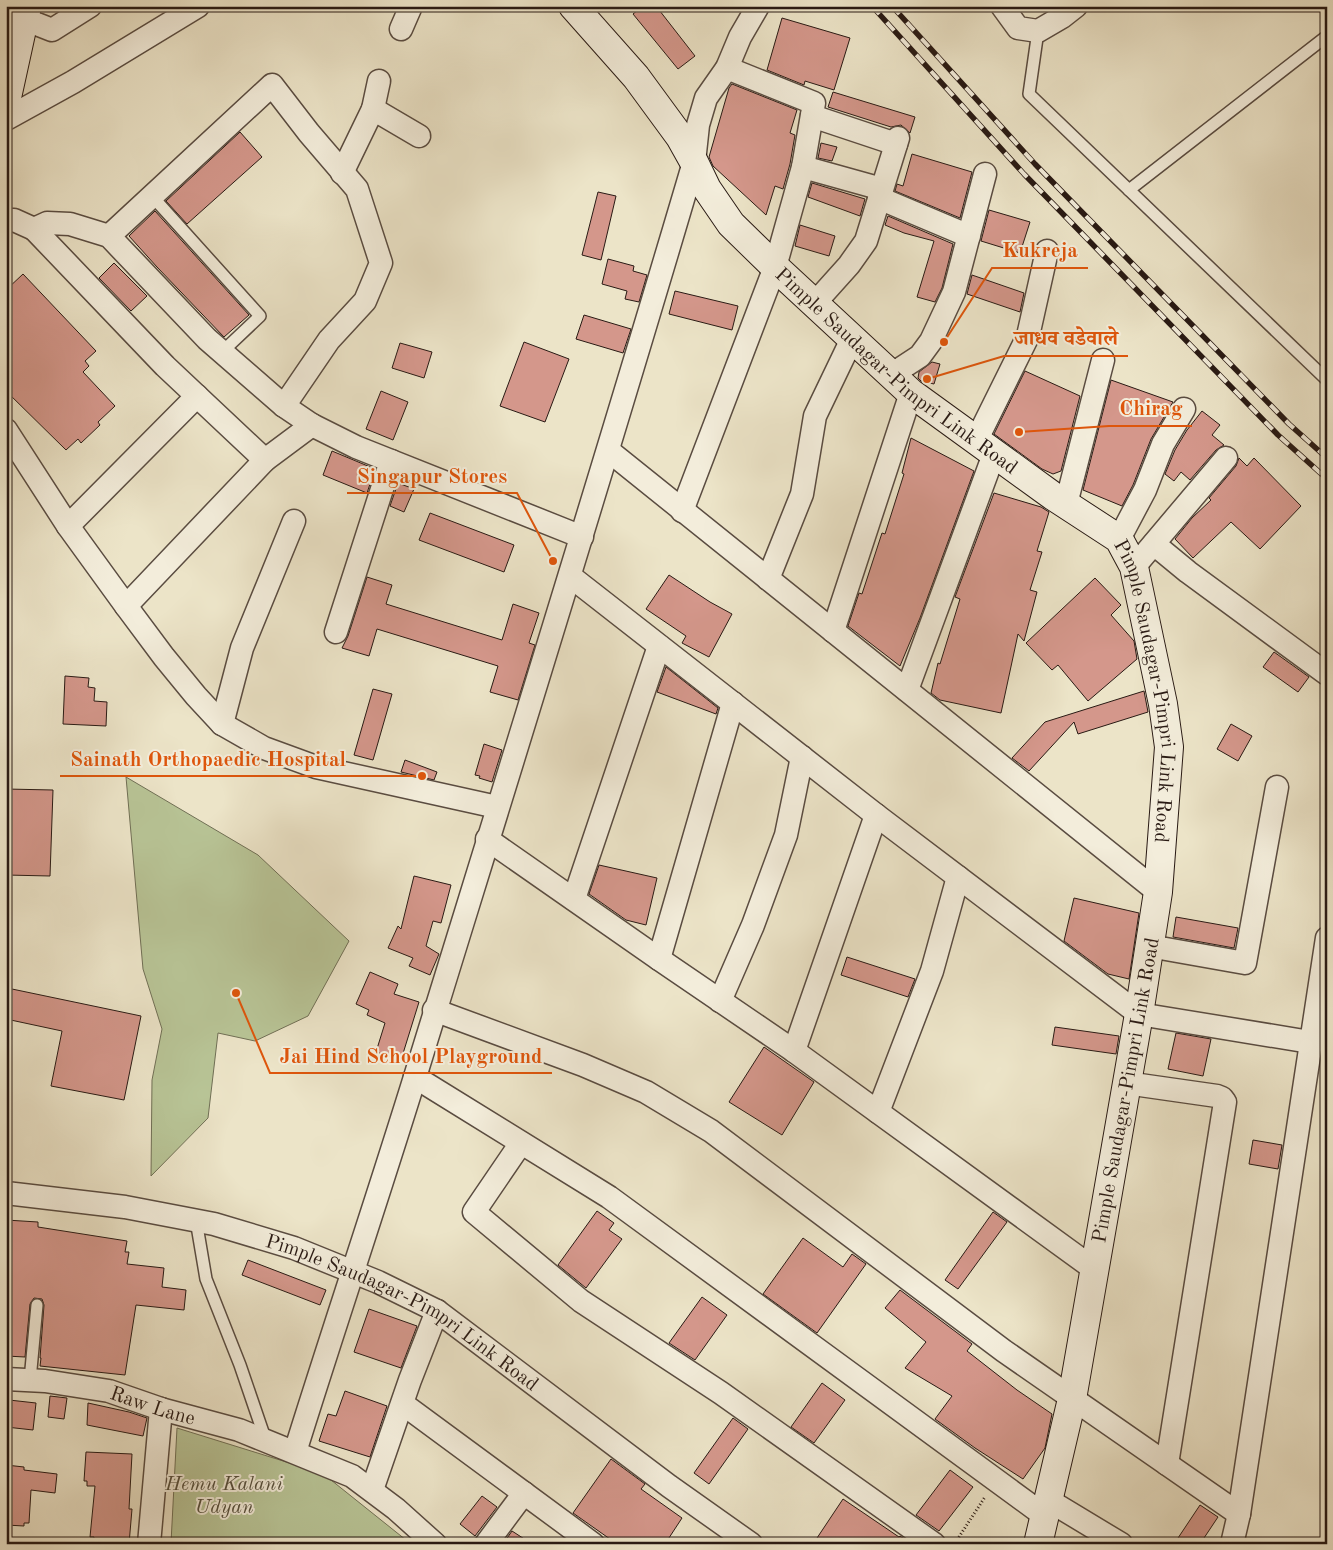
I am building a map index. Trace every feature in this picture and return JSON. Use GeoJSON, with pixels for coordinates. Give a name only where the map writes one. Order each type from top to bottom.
{"type":"FeatureCollection","features":[{"type":"Feature","properties":{"kind":"street"},"geometry":{"type":"LineString","coordinates":[[6,102],[25,13],[52,30],[90,6]]}},
{"type":"Feature","properties":{"kind":"street"},"geometry":{"type":"LineString","coordinates":[[6,119],[72,82],[198,6]]}},
{"type":"Feature","properties":{"kind":"street"},"geometry":{"type":"LineString","coordinates":[[401,29],[411,6]]}},
{"type":"Feature","properties":{"kind":"street","name":"Pimple Saudagar-Pimpri Link Road"},"geometry":{"type":"LineString","coordinates":[[573,6],[636,77],[680,137],[706,189],[731,224],[814,304],[911,393],[985,448],[1119,539],[1134,567],[1164,704],[1169,748],[1158,892],[1139,1014],[1072,1399],[1038,1544]]}},
{"type":"Feature","properties":{"kind":"street"},"geometry":{"type":"LineString","coordinates":[[295,1452],[415,1077],[434,1010],[582,537],[694,162],[698,125],[706,98],[728,68],[740,37],[758,6]]}},
{"type":"Feature","properties":{"kind":"street"},"geometry":{"type":"LineString","coordinates":[[1002,6],[1018,28],[1038,31],[1076,6]]}},
{"type":"Feature","properties":{"kind":"street"},"geometry":{"type":"LineString","coordinates":[[682,511],[775,266],[803,167],[814,103],[728,68]]}},
{"type":"Feature","properties":{"kind":"street"},"geometry":{"type":"LineString","coordinates":[[342,173],[372,109],[379,81]]}},
{"type":"Feature","properties":{"kind":"street"},"geometry":{"type":"LineString","coordinates":[[109,236],[272,85],[356,189],[381,263],[365,301],[330,340],[284,406]]}},
{"type":"Feature","properties":{"kind":"street"},"geometry":{"type":"LineString","coordinates":[[372,109],[420,136]]}},
{"type":"Feature","properties":{"kind":"street"},"geometry":{"type":"LineString","coordinates":[[812,116],[897,141],[866,241],[849,265],[814,304]]}},
{"type":"Feature","properties":{"kind":"street"},"geometry":{"type":"LineString","coordinates":[[803,167],[881,194],[969,236]]}},
{"type":"Feature","properties":{"kind":"street"},"geometry":{"type":"LineString","coordinates":[[891,375],[920,356],[931,340],[954,292],[984,174]]}},
{"type":"Feature","properties":{"kind":"street"},"geometry":{"type":"LineString","coordinates":[[6,220],[14,220],[34,229],[165,366],[265,460]]}},
{"type":"Feature","properties":{"kind":"street"},"geometry":{"type":"LineString","coordinates":[[34,229],[47,223],[70,224],[109,236],[208,339],[284,406],[312,425],[356,447],[582,537]]}},
{"type":"Feature","properties":{"kind":"street"},"geometry":{"type":"LineString","coordinates":[[907,690],[985,448],[1028,336],[1047,251]]}},
{"type":"Feature","properties":{"kind":"street"},"geometry":{"type":"LineString","coordinates":[[768,579],[802,494],[815,416],[852,339]]}},
{"type":"Feature","properties":{"kind":"street"},"geometry":{"type":"LineString","coordinates":[[1066,504],[1103,360]]}},
{"type":"Feature","properties":{"kind":"street"},"geometry":{"type":"LineString","coordinates":[[833,631],[911,393]]}},
{"type":"Feature","properties":{"kind":"street"},"geometry":{"type":"LineString","coordinates":[[68,526],[197,396]]}},
{"type":"Feature","properties":{"kind":"street"},"geometry":{"type":"LineString","coordinates":[[1119,539],[1145,490],[1162,444],[1184,409]]}},
{"type":"Feature","properties":{"kind":"street"},"geometry":{"type":"LineString","coordinates":[[126,606],[265,460],[312,425]]}},
{"type":"Feature","properties":{"kind":"street"},"geometry":{"type":"LineString","coordinates":[[6,430],[68,526],[126,606],[169,663],[222,724],[264,748],[316,767],[498,807]]}},
{"type":"Feature","properties":{"kind":"street"},"geometry":{"type":"LineString","coordinates":[[608,451],[1158,892]]}},
{"type":"Feature","properties":{"kind":"street"},"geometry":{"type":"LineString","coordinates":[[1134,567],[1226,458]]}},
{"type":"Feature","properties":{"kind":"street"},"geometry":{"type":"LineString","coordinates":[[336,632],[391,461]]}},
{"type":"Feature","properties":{"kind":"street"},"geometry":{"type":"LineString","coordinates":[[222,724],[242,648],[294,521]]}},
{"type":"Feature","properties":{"kind":"street"},"geometry":{"type":"LineString","coordinates":[[1154,544],[1188,572],[1327,674]]}},
{"type":"Feature","properties":{"kind":"street"},"geometry":{"type":"LineString","coordinates":[[570,576],[876,814],[1139,1014],[1310,1042]]}},
{"type":"Feature","properties":{"kind":"street"},"geometry":{"type":"LineString","coordinates":[[574,899],[659,646]]}},
{"type":"Feature","properties":{"kind":"street"},"geometry":{"type":"LineString","coordinates":[[659,959],[733,703]]}},
{"type":"Feature","properties":{"kind":"street"},"geometry":{"type":"LineString","coordinates":[[720,1001],[753,925],[786,835],[802,757]]}},
{"type":"Feature","properties":{"kind":"street"},"geometry":{"type":"LineString","coordinates":[[1149,946],[1245,962],[1277,787]]}},
{"type":"Feature","properties":{"kind":"street"},"geometry":{"type":"LineString","coordinates":[[794,1051],[876,814]]}},
{"type":"Feature","properties":{"kind":"street"},"geometry":{"type":"LineString","coordinates":[[487,839],[794,1051],[1094,1269]]}},
{"type":"Feature","properties":{"kind":"street"},"geometry":{"type":"LineString","coordinates":[[878,1112],[932,971],[958,877]]}},
{"type":"Feature","properties":{"kind":"street"},"geometry":{"type":"LineString","coordinates":[[1232,1544],[1239,1514],[1327,938]]}},
{"type":"Feature","properties":{"kind":"street"},"geometry":{"type":"LineString","coordinates":[[434,1010],[583,1065],[646,1092],[711,1131],[1004,1351],[1239,1514]]}},
{"type":"Feature","properties":{"kind":"street"},"geometry":{"type":"LineString","coordinates":[[415,1077],[609,1197],[1047,1508],[1121,1544]]}},
{"type":"Feature","properties":{"kind":"street"},"geometry":{"type":"LineString","coordinates":[[1126,1083],[1217,1096],[1225,1102],[1167,1464]]}},
{"type":"Feature","properties":{"kind":"street"},"geometry":{"type":"LineString","coordinates":[[521,1143],[474,1212],[581,1301],[721,1394],[934,1544]]}},
{"type":"Feature","properties":{"kind":"street","name":"Pimple Saudagar-Pimpri Link Road"},"geometry":{"type":"LineString","coordinates":[[6,1193],[124,1207],[214,1224],[294,1248],[378,1282],[437,1311],[670,1486],[751,1544]]}},
{"type":"Feature","properties":{"kind":"street"},"geometry":{"type":"LineString","coordinates":[[372,1490],[410,1380],[437,1311]]}},
{"type":"Feature","properties":{"kind":"street","name":"Raw Lane"},"geometry":{"type":"LineString","coordinates":[[6,1379],[30,1380],[109,1391],[239,1430],[352,1476],[372,1490],[435,1544]]}},
{"type":"Feature","properties":{"kind":"street"},"geometry":{"type":"LineString","coordinates":[[403,1404],[593,1544]]}},
{"type":"Feature","properties":{"kind":"street"},"geometry":{"type":"LineString","coordinates":[[149,1544],[161,1408]]}},
{"type":"Feature","properties":{"kind":"street"},"geometry":{"type":"LineString","coordinates":[[486,1544],[524,1493]]}},
{"type":"Feature","properties":{"kind":"lane"},"geometry":{"type":"LineString","coordinates":[[1038,31],[1029,94],[1327,380]]}},
{"type":"Feature","properties":{"kind":"lane"},"geometry":{"type":"LineString","coordinates":[[1129,190],[1327,36]]}},
{"type":"Feature","properties":{"kind":"lane"},"geometry":{"type":"LineString","coordinates":[[152,196],[260,316],[222,352]]}},
{"type":"Feature","properties":{"kind":"lane"},"geometry":{"type":"LineString","coordinates":[[196,1220],[206,1279],[240,1365],[266,1441]]}},
{"type":"Feature","properties":{"kind":"lane"},"geometry":{"type":"LineString","coordinates":[[30,1380],[37,1305]]}},
{"type":"Feature","properties":{"kind":"path"},"geometry":{"type":"LineString","coordinates":[[955,1544],[985,1497]]}},
{"type":"Feature","properties":{"kind":"green space"},"geometry":{"type":"Polygon","coordinates":[[[126,777],[258,855],[349,941],[308,1016],[255,1041],[218,1033],[208,1118],[151,1176],[152,1080],[162,1029],[143,969],[126,777]]]}},
{"type":"Feature","properties":{"kind":"green space","name":"Hemu Kalani Udyan"},"geometry":{"type":"Polygon","coordinates":[[[177,1428],[309,1469],[331,1480],[411,1544],[171,1543],[177,1428]]]}},
{"type":"Feature","properties":{"kind":"building"},"geometry":{"type":"Polygon","coordinates":[[[643,6],[656,6],[695,56],[678,69],[633,14],[643,6]]]}},
{"type":"Feature","properties":{"kind":"building"},"geometry":{"type":"Polygon","coordinates":[[[782,18],[850,38],[834,90],[805,81],[804,85],[767,70],[782,18]]]}},
{"type":"Feature","properties":{"kind":"building"},"geometry":{"type":"Polygon","coordinates":[[[732,84],[797,110],[790,133],[795,135],[783,189],[775,186],[766,215],[713,166],[709,157],[729,88],[732,84]]]}},
{"type":"Feature","properties":{"kind":"building"},"geometry":{"type":"Polygon","coordinates":[[[833,92],[915,117],[910,133],[901,125],[891,127],[828,107],[833,92]]]}},
{"type":"Feature","properties":{"kind":"building"},"geometry":{"type":"Polygon","coordinates":[[[240,132],[262,157],[187,224],[166,201],[240,132]]]}},
{"type":"Feature","properties":{"kind":"building"},"geometry":{"type":"Polygon","coordinates":[[[821,143],[837,147],[832,161],[818,158],[821,143]]]}},
{"type":"Feature","properties":{"kind":"building"},"geometry":{"type":"Polygon","coordinates":[[[912,154],[972,172],[960,218],[895,191],[897,184],[903,186],[912,154]]]}},
{"type":"Feature","properties":{"kind":"building"},"geometry":{"type":"Polygon","coordinates":[[[812,183],[865,199],[860,216],[808,197],[812,183]]]}},
{"type":"Feature","properties":{"kind":"building"},"geometry":{"type":"Polygon","coordinates":[[[598,192],[616,196],[601,260],[582,255],[598,192]]]}},
{"type":"Feature","properties":{"kind":"building"},"geometry":{"type":"Polygon","coordinates":[[[989,210],[1030,222],[1020,253],[981,241],[989,210]]]}},
{"type":"Feature","properties":{"kind":"building"},"geometry":{"type":"Polygon","coordinates":[[[155,211],[249,315],[224,337],[129,236],[155,211]]]}},
{"type":"Feature","properties":{"kind":"building"},"geometry":{"type":"Polygon","coordinates":[[[888,216],[953,244],[942,288],[935,302],[917,297],[934,241],[904,233],[885,225],[888,216]]]}},
{"type":"Feature","properties":{"kind":"building"},"geometry":{"type":"Polygon","coordinates":[[[800,225],[835,236],[829,256],[795,246],[800,225]]]}},
{"type":"Feature","properties":{"kind":"building"},"geometry":{"type":"Polygon","coordinates":[[[608,259],[634,266],[633,271],[647,275],[639,302],[625,299],[627,291],[602,284],[608,259]]]}},
{"type":"Feature","properties":{"kind":"building"},"geometry":{"type":"Polygon","coordinates":[[[114,263],[147,296],[131,311],[99,278],[114,263]]]}},
{"type":"Feature","properties":{"kind":"building"},"geometry":{"type":"Polygon","coordinates":[[[23,274],[96,351],[85,361],[89,366],[83,372],[115,406],[98,422],[100,425],[81,443],[78,439],[66,450],[6,391],[6,290],[23,274]]]}},
{"type":"Feature","properties":{"kind":"building"},"geometry":{"type":"Polygon","coordinates":[[[972,275],[1024,293],[1020,312],[967,294],[972,275]]]}},
{"type":"Feature","properties":{"kind":"building"},"geometry":{"type":"Polygon","coordinates":[[[675,291],[738,306],[732,330],[669,314],[675,291]]]}},
{"type":"Feature","properties":{"kind":"building"},"geometry":{"type":"Polygon","coordinates":[[[584,315],[631,329],[623,353],[576,339],[584,315]]]}},
{"type":"Feature","properties":{"kind":"building"},"geometry":{"type":"Polygon","coordinates":[[[524,342],[569,359],[545,422],[500,406],[524,342]]]}},
{"type":"Feature","properties":{"kind":"building"},"geometry":{"type":"Polygon","coordinates":[[[400,343],[432,352],[424,378],[392,368],[400,343]]]}},
{"type":"Feature","properties":{"kind":"building"},"geometry":{"type":"Polygon","coordinates":[[[932,362],[940,364],[934,384],[921,381],[918,378],[919,372],[932,362]]]}},
{"type":"Feature","properties":{"kind":"building"},"geometry":{"type":"Polygon","coordinates":[[[1025,371],[1080,396],[1061,471],[1053,474],[1042,469],[994,434],[1025,371]]]}},
{"type":"Feature","properties":{"kind":"building"},"geometry":{"type":"Polygon","coordinates":[[[1111,380],[1173,402],[1151,439],[1133,485],[1122,506],[1083,490],[1111,380]]]}},
{"type":"Feature","properties":{"kind":"building"},"geometry":{"type":"Polygon","coordinates":[[[381,391],[408,402],[393,440],[366,429],[381,391]]]}},
{"type":"Feature","properties":{"kind":"building"},"geometry":{"type":"Polygon","coordinates":[[[1202,411],[1220,425],[1212,435],[1224,445],[1216,450],[1190,480],[1181,472],[1174,481],[1165,474],[1175,450],[1187,430],[1202,411]]]}},
{"type":"Feature","properties":{"kind":"building"},"geometry":{"type":"Polygon","coordinates":[[[911,438],[974,471],[920,618],[900,666],[848,626],[859,593],[862,594],[882,533],[885,534],[904,474],[902,473],[911,438]]]}},
{"type":"Feature","properties":{"kind":"building"},"geometry":{"type":"Polygon","coordinates":[[[332,451],[375,469],[367,493],[323,475],[332,451]]]}},
{"type":"Feature","properties":{"kind":"building"},"geometry":{"type":"Polygon","coordinates":[[[1239,458],[1247,466],[1254,458],[1301,506],[1260,549],[1231,522],[1193,558],[1175,539],[1192,518],[1211,500],[1209,498],[1236,466],[1239,458]]]}},
{"type":"Feature","properties":{"kind":"building"},"geometry":{"type":"Polygon","coordinates":[[[398,483],[414,489],[404,512],[390,506],[398,483]]]}},
{"type":"Feature","properties":{"kind":"building"},"geometry":{"type":"Polygon","coordinates":[[[994,493],[1041,507],[1049,512],[1037,551],[1042,552],[1030,590],[1037,592],[1024,641],[1018,634],[1001,713],[940,700],[931,693],[938,663],[940,664],[960,599],[955,597],[994,493]]]}},
{"type":"Feature","properties":{"kind":"building"},"geometry":{"type":"Polygon","coordinates":[[[430,513],[514,545],[504,572],[419,540],[430,513]]]}},
{"type":"Feature","properties":{"kind":"building"},"geometry":{"type":"Polygon","coordinates":[[[669,575],[732,614],[709,657],[682,643],[686,636],[646,609],[669,575]]]}},
{"type":"Feature","properties":{"kind":"building"},"geometry":{"type":"Polygon","coordinates":[[[367,577],[392,585],[386,604],[502,640],[513,604],[539,613],[529,643],[535,645],[518,700],[490,692],[498,666],[377,629],[369,656],[342,648],[348,636],[367,577]]]}},
{"type":"Feature","properties":{"kind":"building"},"geometry":{"type":"Polygon","coordinates":[[[1095,578],[1121,605],[1111,615],[1134,641],[1137,659],[1088,701],[1058,665],[1052,670],[1026,643],[1095,578]]]}},
{"type":"Feature","properties":{"kind":"building"},"geometry":{"type":"Polygon","coordinates":[[[1274,652],[1309,677],[1298,692],[1263,667],[1274,652]]]}},
{"type":"Feature","properties":{"kind":"building"},"geometry":{"type":"Polygon","coordinates":[[[666,667],[718,708],[716,714],[657,692],[666,667]]]}},
{"type":"Feature","properties":{"kind":"building"},"geometry":{"type":"Polygon","coordinates":[[[65,676],[89,678],[88,687],[95,688],[94,701],[107,702],[106,726],[63,724],[65,676]]]}},
{"type":"Feature","properties":{"kind":"building"},"geometry":{"type":"Polygon","coordinates":[[[373,689],[392,694],[373,760],[354,755],[373,689]]]}},
{"type":"Feature","properties":{"kind":"building"},"geometry":{"type":"Polygon","coordinates":[[[1144,691],[1148,712],[1078,734],[1074,722],[1029,771],[1012,758],[1045,722],[1144,691]]]}},
{"type":"Feature","properties":{"kind":"building"},"geometry":{"type":"Polygon","coordinates":[[[1231,724],[1252,736],[1238,761],[1217,749],[1231,724]]]}},
{"type":"Feature","properties":{"kind":"building"},"geometry":{"type":"Polygon","coordinates":[[[484,744],[502,750],[492,782],[475,775],[484,744]]]}},
{"type":"Feature","properties":{"kind":"building"},"geometry":{"type":"Polygon","coordinates":[[[405,760],[437,772],[434,780],[401,772],[405,760]]]}},
{"type":"Feature","properties":{"kind":"building"},"geometry":{"type":"Polygon","coordinates":[[[6,789],[53,790],[50,876],[6,875],[6,789]]]}},
{"type":"Feature","properties":{"kind":"building"},"geometry":{"type":"Polygon","coordinates":[[[599,865],[657,878],[646,925],[626,920],[589,894],[599,865]]]}},
{"type":"Feature","properties":{"kind":"building"},"geometry":{"type":"Polygon","coordinates":[[[414,876],[451,885],[441,923],[433,921],[426,946],[439,954],[430,975],[409,966],[413,958],[388,948],[398,926],[401,929],[414,876]]]}},
{"type":"Feature","properties":{"kind":"building"},"geometry":{"type":"Polygon","coordinates":[[[1074,898],[1139,913],[1129,979],[1108,974],[1064,941],[1074,898]]]}},
{"type":"Feature","properties":{"kind":"building"},"geometry":{"type":"Polygon","coordinates":[[[1176,917],[1238,928],[1234,948],[1173,937],[1176,917]]]}},
{"type":"Feature","properties":{"kind":"building"},"geometry":{"type":"Polygon","coordinates":[[[847,957],[915,979],[908,997],[841,975],[847,957]]]}},
{"type":"Feature","properties":{"kind":"building"},"geometry":{"type":"Polygon","coordinates":[[[370,972],[398,984],[394,994],[419,1002],[401,1060],[376,1052],[385,1023],[367,1015],[369,1010],[356,1004],[370,972]]]}},
{"type":"Feature","properties":{"kind":"building"},"geometry":{"type":"Polygon","coordinates":[[[12,989],[141,1016],[124,1100],[51,1086],[62,1031],[6,1019],[12,989]]]}},
{"type":"Feature","properties":{"kind":"building"},"geometry":{"type":"Polygon","coordinates":[[[1055,1027],[1119,1036],[1116,1054],[1052,1045],[1055,1027]]]}},
{"type":"Feature","properties":{"kind":"building"},"geometry":{"type":"Polygon","coordinates":[[[1176,1033],[1211,1039],[1203,1076],[1168,1069],[1176,1033]]]}},
{"type":"Feature","properties":{"kind":"building"},"geometry":{"type":"Polygon","coordinates":[[[764,1047],[814,1082],[782,1135],[729,1102],[764,1047]]]}},
{"type":"Feature","properties":{"kind":"building"},"geometry":{"type":"Polygon","coordinates":[[[1253,1140],[1282,1145],[1278,1169],[1249,1164],[1253,1140]]]}},
{"type":"Feature","properties":{"kind":"building"},"geometry":{"type":"Polygon","coordinates":[[[597,1211],[614,1223],[609,1230],[622,1239],[586,1288],[558,1265],[597,1211]]]}},
{"type":"Feature","properties":{"kind":"building"},"geometry":{"type":"Polygon","coordinates":[[[993,1212],[1007,1222],[958,1289],[945,1280],[993,1212]]]}},
{"type":"Feature","properties":{"kind":"building"},"geometry":{"type":"Polygon","coordinates":[[[6,1220],[38,1222],[38,1227],[127,1241],[125,1252],[129,1252],[127,1264],[164,1268],[162,1287],[186,1290],[184,1310],[136,1305],[125,1375],[40,1366],[44,1305],[42,1299],[34,1298],[30,1304],[25,1357],[6,1356],[6,1220]]]}},
{"type":"Feature","properties":{"kind":"building"},"geometry":{"type":"Polygon","coordinates":[[[803,1238],[843,1267],[852,1254],[866,1264],[817,1333],[763,1294],[803,1238]]]}},
{"type":"Feature","properties":{"kind":"building"},"geometry":{"type":"Polygon","coordinates":[[[248,1260],[326,1290],[320,1305],[242,1275],[248,1260]]]}},
{"type":"Feature","properties":{"kind":"building"},"geometry":{"type":"Polygon","coordinates":[[[900,1290],[972,1344],[967,1351],[1017,1390],[1052,1414],[1045,1448],[1023,1479],[935,1419],[952,1396],[905,1368],[926,1342],[885,1308],[900,1290]]]}},
{"type":"Feature","properties":{"kind":"building"},"geometry":{"type":"Polygon","coordinates":[[[702,1297],[727,1315],[695,1360],[669,1343],[702,1297]]]}},
{"type":"Feature","properties":{"kind":"building"},"geometry":{"type":"Polygon","coordinates":[[[369,1309],[417,1326],[401,1368],[354,1352],[369,1309]]]}},
{"type":"Feature","properties":{"kind":"building"},"geometry":{"type":"Polygon","coordinates":[[[822,1383],[845,1400],[814,1443],[791,1427],[822,1383]]]}},
{"type":"Feature","properties":{"kind":"building"},"geometry":{"type":"Polygon","coordinates":[[[345,1391],[387,1406],[370,1457],[319,1441],[328,1414],[336,1416],[345,1391]]]}},
{"type":"Feature","properties":{"kind":"building"},"geometry":{"type":"Polygon","coordinates":[[[50,1396],[67,1398],[64,1419],[48,1417],[50,1396]]]}},
{"type":"Feature","properties":{"kind":"building"},"geometry":{"type":"Polygon","coordinates":[[[9,1400],[36,1403],[33,1430],[6,1427],[9,1400]]]}},
{"type":"Feature","properties":{"kind":"building"},"geometry":{"type":"Polygon","coordinates":[[[88,1403],[147,1418],[143,1436],[87,1425],[88,1403]]]}},
{"type":"Feature","properties":{"kind":"building"},"geometry":{"type":"Polygon","coordinates":[[[733,1418],[748,1429],[709,1484],[694,1473],[733,1418]]]}},
{"type":"Feature","properties":{"kind":"building"},"geometry":{"type":"Polygon","coordinates":[[[86,1452],[132,1454],[129,1509],[132,1509],[129,1544],[93,1544],[94,1537],[90,1537],[95,1486],[87,1486],[87,1481],[84,1481],[86,1452]]]}},
{"type":"Feature","properties":{"kind":"building"},"geometry":{"type":"Polygon","coordinates":[[[611,1459],[645,1484],[641,1489],[682,1518],[665,1544],[617,1544],[573,1513],[611,1459]]]}},
{"type":"Feature","properties":{"kind":"building"},"geometry":{"type":"Polygon","coordinates":[[[6,1465],[24,1467],[24,1470],[57,1474],[55,1493],[31,1490],[29,1523],[24,1523],[24,1526],[6,1525],[6,1465]]]}},
{"type":"Feature","properties":{"kind":"building"},"geometry":{"type":"Polygon","coordinates":[[[950,1470],[973,1487],[939,1531],[916,1515],[950,1470]]]}},
{"type":"Feature","properties":{"kind":"building"},"geometry":{"type":"Polygon","coordinates":[[[482,1496],[497,1507],[475,1536],[460,1524],[482,1496]]]}},
{"type":"Feature","properties":{"kind":"building"},"geometry":{"type":"Polygon","coordinates":[[[843,1499],[899,1537],[911,1544],[813,1544],[843,1499]]]}},
{"type":"Feature","properties":{"kind":"building"},"geometry":{"type":"Polygon","coordinates":[[[1200,1505],[1218,1517],[1200,1544],[1174,1544],[1200,1505]]]}},
{"type":"Feature","properties":{"kind":"building"},"geometry":{"type":"Polygon","coordinates":[[[512,1531],[532,1544],[503,1544],[512,1531]]]}},
{"type":"Feature","properties":{"kind":"railway"},"geometry":{"type":"LineString","coordinates":[[872,6],[1024,174],[1278,435],[1327,479]]}},
{"type":"Feature","properties":{"kind":"railway"},"geometry":{"type":"LineString","coordinates":[[892,6],[1035,164],[1289,424],[1327,458]]}},
{"type":"Feature","properties":{"kind":"place","name":"Kukreja"},"geometry":{"type":"Point","coordinates":[944,342]}},
{"type":"Feature","properties":{"kind":"place","name":"जाधव वडेवाले"},"geometry":{"type":"Point","coordinates":[927,379]}},
{"type":"Feature","properties":{"kind":"place","name":"Chirag"},"geometry":{"type":"Point","coordinates":[1019,432]}},
{"type":"Feature","properties":{"kind":"place","name":"Singapur Stores"},"geometry":{"type":"Point","coordinates":[553,561]}},
{"type":"Feature","properties":{"kind":"place","name":"Sainath Orthopaedic Hospital"},"geometry":{"type":"Point","coordinates":[422,776]}},
{"type":"Feature","properties":{"kind":"place","name":"Jai Hind School Playground"},"geometry":{"type":"Point","coordinates":[236,993]}}]}
